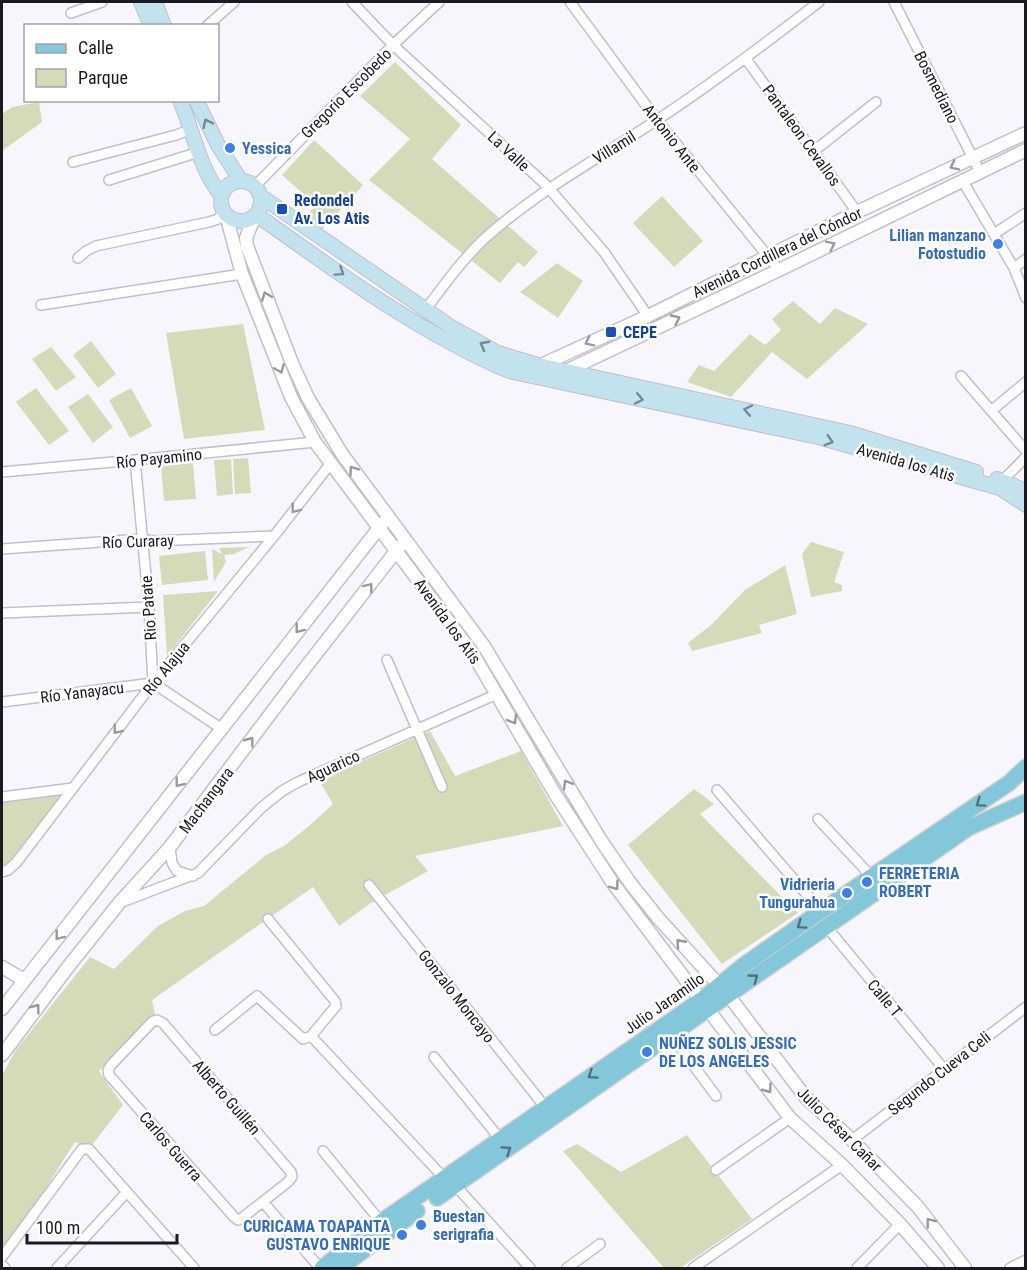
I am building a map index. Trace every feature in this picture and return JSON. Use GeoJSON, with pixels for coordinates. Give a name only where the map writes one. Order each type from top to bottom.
{"type":"FeatureCollection","features":[{"type":"Feature","properties":{"kind":"main road"},"geometry":{"type":"LineString","coordinates":[[141,2],[150,24]]}},
{"type":"Feature","properties":{"kind":"main road"},"geometry":{"type":"LineString","coordinates":[[155,2],[163,24]]}},
{"type":"Feature","properties":{"kind":"main road","name":"Avenida los Atis"},"geometry":{"type":"LineString","coordinates":[[181,102],[199,152],[216,189],[222,195],[221,207],[225,214],[239,222],[255,217],[261,207],[258,191]]}},
{"type":"Feature","properties":{"kind":"main road"},"geometry":{"type":"LineString","coordinates":[[197,102],[218,145],[241,181],[229,185],[222,195]]}},
{"type":"Feature","properties":{"kind":"main road","name":"Avenida los Atis"},"geometry":{"type":"LineString","coordinates":[[241,181],[452,327],[498,353],[535,370]]}},
{"type":"Feature","properties":{"kind":"main road","name":"Avenida los Atis"},"geometry":{"type":"LineString","coordinates":[[255,217],[405,317],[468,353],[509,370],[535,370],[850,433],[1002,481],[1026,491]]}},
{"type":"Feature","properties":{"kind":"main road","name":"Avenida los Atis"},"geometry":{"type":"LineString","coordinates":[[564,376],[818,437],[1000,488],[1026,505]]}},
{"type":"Feature","properties":{"kind":"main road","name":"Julio Jaramillo"},"geometry":{"type":"LineString","coordinates":[[724,991],[744,965],[1009,783],[1026,767]]}},
{"type":"Feature","properties":{"kind":"main road","name":"Julio Jaramillo"},"geometry":{"type":"LineString","coordinates":[[340,1269],[450,1182],[500,1139],[545,1107],[826,926],[968,828],[1026,802]]}},
{"type":"Feature","properties":{"kind":"main road","name":"Julio Jaramillo"},"geometry":{"type":"LineString","coordinates":[[321,1269],[381,1222],[450,1182],[671,1035],[704,1005]]}},
{"type":"Feature","properties":{"kind":"street"},"geometry":{"type":"LineString","coordinates":[[71,13],[102,2]]}},
{"type":"Feature","properties":{"kind":"street"},"geometry":{"type":"LineString","coordinates":[[209,24],[234,2]]}},
{"type":"Feature","properties":{"kind":"street","name":"La Valle"},"geometry":{"type":"LineString","coordinates":[[352,2],[393,45],[549,188],[604,252],[648,316]]}},
{"type":"Feature","properties":{"kind":"street","name":"Gregorio Escobedo"},"geometry":{"type":"LineString","coordinates":[[258,191],[393,45],[439,2]]}},
{"type":"Feature","properties":{"kind":"street","name":"Antonio Ante"},"geometry":{"type":"LineString","coordinates":[[570,2],[657,120],[779,270]]}},
{"type":"Feature","properties":{"kind":"street","name":"Villamil"},"geometry":{"type":"LineString","coordinates":[[426,309],[462,262],[485,239],[549,188],[657,120],[746,59],[819,2]]}},
{"type":"Feature","properties":{"kind":"street","name":"Bosmediano"},"geometry":{"type":"LineString","coordinates":[[894,2],[980,172]]}},
{"type":"Feature","properties":{"kind":"street","name":"Pantaleon Cevallos"},"geometry":{"type":"LineString","coordinates":[[746,59],[857,212]]}},
{"type":"Feature","properties":{"kind":"street"},"geometry":{"type":"LineString","coordinates":[[814,151],[876,102]]}},
{"type":"Feature","properties":{"kind":"street"},"geometry":{"type":"LineString","coordinates":[[73,162],[192,129]]}},
{"type":"Feature","properties":{"kind":"street","name":"Avenida Cordillera del Cóndor"},"geometry":{"type":"LineString","coordinates":[[535,370],[768,258],[857,212],[1026,133]]}},
{"type":"Feature","properties":{"kind":"street","name":"Avenida Cordillera del Cóndor"},"geometry":{"type":"LineString","coordinates":[[564,376],[1026,150]]}},
{"type":"Feature","properties":{"kind":"street"},"geometry":{"type":"LineString","coordinates":[[109,180],[199,152]]}},
{"type":"Feature","properties":{"kind":"street"},"geometry":{"type":"LineString","coordinates":[[962,180],[1014,268],[1026,298]]}},
{"type":"Feature","properties":{"kind":"street"},"geometry":{"type":"LineString","coordinates":[[994,234],[1026,213]]}},
{"type":"Feature","properties":{"kind":"street"},"geometry":{"type":"LineString","coordinates":[[78,258],[96,246],[209,222],[225,214]]}},
{"type":"Feature","properties":{"kind":"street","name":"Avenida los Atis"},"geometry":{"type":"LineString","coordinates":[[225,214],[242,274],[291,397],[315,442],[473,654],[580,834],[612,882],[704,1005]]}},
{"type":"Feature","properties":{"kind":"street","name":"Avenida los Atis"},"geometry":{"type":"LineString","coordinates":[[255,217],[246,238],[247,246],[292,363],[308,398],[342,454],[484,646],[602,842],[631,884],[659,919],[724,991]]}},
{"type":"Feature","properties":{"kind":"street"},"geometry":{"type":"LineString","coordinates":[[1014,268],[1026,259]]}},
{"type":"Feature","properties":{"kind":"street"},"geometry":{"type":"LineString","coordinates":[[41,305],[242,274]]}},
{"type":"Feature","properties":{"kind":"street"},"geometry":{"type":"LineString","coordinates":[[961,376],[1026,451]]}},
{"type":"Feature","properties":{"kind":"street"},"geometry":{"type":"LineString","coordinates":[[991,411],[1026,382]]}},
{"type":"Feature","properties":{"kind":"street","name":"Río Payamino"},"geometry":{"type":"LineString","coordinates":[[2,472],[315,442]]}},
{"type":"Feature","properties":{"kind":"street"},"geometry":{"type":"LineString","coordinates":[[1002,481],[1026,457]]}},
{"type":"Feature","properties":{"kind":"street","name":"Rio Patate"},"geometry":{"type":"LineString","coordinates":[[135,460],[153,683]]}},
{"type":"Feature","properties":{"kind":"street","name":"Río Alajua"},"geometry":{"type":"LineString","coordinates":[[2,872],[16,863],[153,683],[274,536],[330,463]]}},
{"type":"Feature","properties":{"kind":"street","name":"Machangara"},"geometry":{"type":"LineString","coordinates":[[2,1009],[388,517]]}},
{"type":"Feature","properties":{"kind":"street","name":"Río Curaray"},"geometry":{"type":"LineString","coordinates":[[2,549],[142,539],[153,541],[274,536]]}},
{"type":"Feature","properties":{"kind":"street","name":"Machangara"},"geometry":{"type":"LineString","coordinates":[[2,1055],[120,902],[170,847],[405,540]]}},
{"type":"Feature","properties":{"kind":"street"},"geometry":{"type":"LineString","coordinates":[[2,613],[148,607]]}},
{"type":"Feature","properties":{"kind":"street"},"geometry":{"type":"LineString","coordinates":[[387,660],[442,788]]}},
{"type":"Feature","properties":{"kind":"street"},"geometry":{"type":"LineString","coordinates":[[153,683],[222,729]]}},
{"type":"Feature","properties":{"kind":"street","name":"Río Yanayacu"},"geometry":{"type":"LineString","coordinates":[[2,702],[153,683]]}},
{"type":"Feature","properties":{"kind":"street","name":"Aguarico"},"geometry":{"type":"LineString","coordinates":[[120,902],[193,876],[204,868],[261,808],[282,791],[320,771],[497,694]]}},
{"type":"Feature","properties":{"kind":"street"},"geometry":{"type":"LineString","coordinates":[[2,797],[73,788]]}},
{"type":"Feature","properties":{"kind":"street"},"geometry":{"type":"LineString","coordinates":[[717,790],[821,911]]}},
{"type":"Feature","properties":{"kind":"street"},"geometry":{"type":"LineString","coordinates":[[818,819],[871,876]]}},
{"type":"Feature","properties":{"kind":"street"},"geometry":{"type":"LineString","coordinates":[[170,847],[172,863],[177,871],[193,876]]}},
{"type":"Feature","properties":{"kind":"street","name":"Gonzalo Moncayo"},"geometry":{"type":"LineString","coordinates":[[369,885],[545,1107]]}},
{"type":"Feature","properties":{"kind":"street"},"geometry":{"type":"LineString","coordinates":[[216,1030],[258,996],[303,1039],[311,1036],[336,1006],[335,1001],[268,919]]}},
{"type":"Feature","properties":{"kind":"street","name":"Calle T"},"geometry":{"type":"LineString","coordinates":[[826,926],[944,1069]]}},
{"type":"Feature","properties":{"kind":"street"},"geometry":{"type":"LineString","coordinates":[[2,967],[24,980]]}},
{"type":"Feature","properties":{"kind":"street","name":"Julio César Cañar"},"geometry":{"type":"LineString","coordinates":[[724,991],[806,1098],[852,1140],[918,1207],[965,1269]]}},
{"type":"Feature","properties":{"kind":"street","name":"Julio César Cañar"},"geometry":{"type":"LineString","coordinates":[[704,1005],[790,1118],[842,1165],[900,1224],[938,1269]]}},
{"type":"Feature","properties":{"kind":"street","name":"Segundo Cueva Celi"},"geometry":{"type":"LineString","coordinates":[[852,1140],[1026,1007]]}},
{"type":"Feature","properties":{"kind":"street","name":"Alberto Guillén"},"geometry":{"type":"LineString","coordinates":[[108,1070],[153,1021],[157,1020],[162,1023],[291,1172],[291,1177],[263,1202]]}},
{"type":"Feature","properties":{"kind":"street"},"geometry":{"type":"LineString","coordinates":[[671,1035],[716,1096]]}},
{"type":"Feature","properties":{"kind":"street"},"geometry":{"type":"LineString","coordinates":[[311,1036],[530,1269]]}},
{"type":"Feature","properties":{"kind":"street"},"geometry":{"type":"LineString","coordinates":[[434,1057],[500,1139]]}},
{"type":"Feature","properties":{"kind":"street","name":"Carlos Guerra"},"geometry":{"type":"LineString","coordinates":[[108,1070],[109,1075],[234,1217],[238,1220],[263,1202]]}},
{"type":"Feature","properties":{"kind":"street"},"geometry":{"type":"LineString","coordinates":[[716,1170],[790,1118]]}},
{"type":"Feature","properties":{"kind":"street"},"geometry":{"type":"LineString","coordinates":[[2,1257],[82,1149],[89,1149],[194,1269]]}},
{"type":"Feature","properties":{"kind":"street"},"geometry":{"type":"LineString","coordinates":[[322,1151],[381,1222]]}},
{"type":"Feature","properties":{"kind":"street"},"geometry":{"type":"LineString","coordinates":[[693,1269],[842,1165]]}},
{"type":"Feature","properties":{"kind":"street"},"geometry":{"type":"LineString","coordinates":[[57,1269],[126,1193]]}},
{"type":"Feature","properties":{"kind":"street"},"geometry":{"type":"LineString","coordinates":[[263,1202],[321,1269]]}},
{"type":"Feature","properties":{"kind":"street"},"geometry":{"type":"LineString","coordinates":[[857,1269],[900,1224]]}},
{"type":"Feature","properties":{"kind":"street"},"geometry":{"type":"LineString","coordinates":[[567,1269],[600,1244]]}},
{"type":"Feature","properties":{"kind":"street"},"geometry":{"type":"LineString","coordinates":[[1010,1269],[1026,1260]]}},
{"type":"Feature","properties":{"kind":"street"},"geometry":{"type":"LineString","coordinates":[[2,1265],[5,1269]]}},
{"type":"Feature","properties":{"kind":"green space"},"geometry":{"type":"Polygon","coordinates":[[[395,62],[461,125],[432,159],[538,252],[524,267],[518,262],[500,283],[369,180],[410,139],[360,96],[395,62]]]}},
{"type":"Feature","properties":{"kind":"green space"},"geometry":{"type":"Polygon","coordinates":[[[39,102],[42,122],[2,151],[2,114],[12,107],[39,102]]]}},
{"type":"Feature","properties":{"kind":"green space"},"geometry":{"type":"Polygon","coordinates":[[[314,140],[363,185],[321,231],[305,217],[316,205],[282,175],[314,140]]]}},
{"type":"Feature","properties":{"kind":"green space"},"geometry":{"type":"Polygon","coordinates":[[[662,196],[703,241],[674,267],[633,223],[662,196]]]}},
{"type":"Feature","properties":{"kind":"green space"},"geometry":{"type":"Polygon","coordinates":[[[557,263],[583,281],[558,318],[520,292],[557,263]]]}},
{"type":"Feature","properties":{"kind":"green space"},"geometry":{"type":"Polygon","coordinates":[[[793,301],[820,324],[835,308],[868,324],[807,379],[772,352],[731,397],[687,382],[699,365],[714,371],[750,334],[765,345],[781,330],[772,319],[793,301]]]}},
{"type":"Feature","properties":{"kind":"green space"},"geometry":{"type":"Polygon","coordinates":[[[243,324],[265,430],[184,439],[166,333],[243,324]]]}},
{"type":"Feature","properties":{"kind":"green space"},"geometry":{"type":"Polygon","coordinates":[[[91,341],[116,374],[98,388],[73,355],[91,341]]]}},
{"type":"Feature","properties":{"kind":"green space"},"geometry":{"type":"Polygon","coordinates":[[[51,347],[76,377],[56,391],[32,359],[51,347]]]}},
{"type":"Feature","properties":{"kind":"green space"},"geometry":{"type":"Polygon","coordinates":[[[36,388],[69,431],[49,445],[16,402],[36,388]]]}},
{"type":"Feature","properties":{"kind":"green space"},"geometry":{"type":"Polygon","coordinates":[[[131,388],[152,426],[130,438],[109,400],[131,388]]]}},
{"type":"Feature","properties":{"kind":"green space"},"geometry":{"type":"Polygon","coordinates":[[[88,394],[113,427],[93,443],[68,407],[88,394]]]}},
{"type":"Feature","properties":{"kind":"green space"},"geometry":{"type":"Polygon","coordinates":[[[248,458],[251,493],[235,494],[233,459],[248,458]]]}},
{"type":"Feature","properties":{"kind":"green space"},"geometry":{"type":"Polygon","coordinates":[[[231,459],[233,494],[217,496],[214,460],[231,459]]]}},
{"type":"Feature","properties":{"kind":"green space"},"geometry":{"type":"Polygon","coordinates":[[[193,463],[196,499],[164,501],[161,466],[193,463]]]}},
{"type":"Feature","properties":{"kind":"green space"},"geometry":{"type":"Polygon","coordinates":[[[811,542],[844,552],[834,582],[842,585],[842,591],[811,597],[802,554],[811,542]]]}},
{"type":"Feature","properties":{"kind":"green space"},"geometry":{"type":"Polygon","coordinates":[[[249,547],[234,554],[224,555],[226,562],[214,582],[212,549],[222,554],[219,548],[249,547]]]}},
{"type":"Feature","properties":{"kind":"green space"},"geometry":{"type":"Polygon","coordinates":[[[205,551],[208,580],[162,585],[159,556],[205,551]]]}},
{"type":"Feature","properties":{"kind":"green space"},"geometry":{"type":"Polygon","coordinates":[[[785,565],[797,614],[759,625],[762,633],[692,651],[688,643],[711,625],[745,590],[785,565]]]}},
{"type":"Feature","properties":{"kind":"green space"},"geometry":{"type":"Polygon","coordinates":[[[218,591],[168,655],[167,655],[163,595],[218,591]]]}},
{"type":"Feature","properties":{"kind":"green space"},"geometry":{"type":"Polygon","coordinates":[[[430,731],[455,776],[521,751],[563,826],[415,856],[428,871],[371,903],[339,926],[313,887],[152,1000],[155,1014],[99,1071],[123,1105],[89,1149],[75,1142],[2,1257],[2,1075],[15,1051],[90,957],[114,969],[158,926],[185,911],[204,906],[266,855],[284,846],[333,804],[319,780],[430,731]]]}},
{"type":"Feature","properties":{"kind":"green space"},"geometry":{"type":"Polygon","coordinates":[[[694,789],[714,804],[700,814],[798,913],[722,964],[628,845],[694,789]]]}},
{"type":"Feature","properties":{"kind":"green space"},"geometry":{"type":"Polygon","coordinates":[[[61,795],[5,867],[2,868],[2,801],[61,795]]]}},
{"type":"Feature","properties":{"kind":"green space"},"geometry":{"type":"Polygon","coordinates":[[[687,1135],[752,1219],[680,1268],[664,1268],[563,1151],[577,1144],[621,1172],[687,1135]]]}},
{"type":"Feature","properties":{"kind":"place","name":"Yessica"},"geometry":{"type":"Point","coordinates":[230,148]}},
{"type":"Feature","properties":{"kind":"place","name":"Redondel Av. Los Atis"},"geometry":{"type":"Point","coordinates":[282,209]}},
{"type":"Feature","properties":{"kind":"place","name":"Lilian manzano Fotostudio"},"geometry":{"type":"Point","coordinates":[998,244]}},
{"type":"Feature","properties":{"kind":"place","name":"CEPE"},"geometry":{"type":"Point","coordinates":[611,332]}},
{"type":"Feature","properties":{"kind":"place","name":"FERRETERIA ROBERT"},"geometry":{"type":"Point","coordinates":[867,882]}},
{"type":"Feature","properties":{"kind":"place","name":"Vidrieria Tungurahua"},"geometry":{"type":"Point","coordinates":[847,893]}},
{"type":"Feature","properties":{"kind":"place","name":"NUÑEZ SOLIS JESSIC DE LOS ANGELES"},"geometry":{"type":"Point","coordinates":[647,1052]}},
{"type":"Feature","properties":{"kind":"place","name":"Buestan serigrafia"},"geometry":{"type":"Point","coordinates":[421,1225]}},
{"type":"Feature","properties":{"kind":"place","name":"CURICAMA TOAPANTA GUSTAVO ENRIQUE"},"geometry":{"type":"Point","coordinates":[402,1235]}}]}
